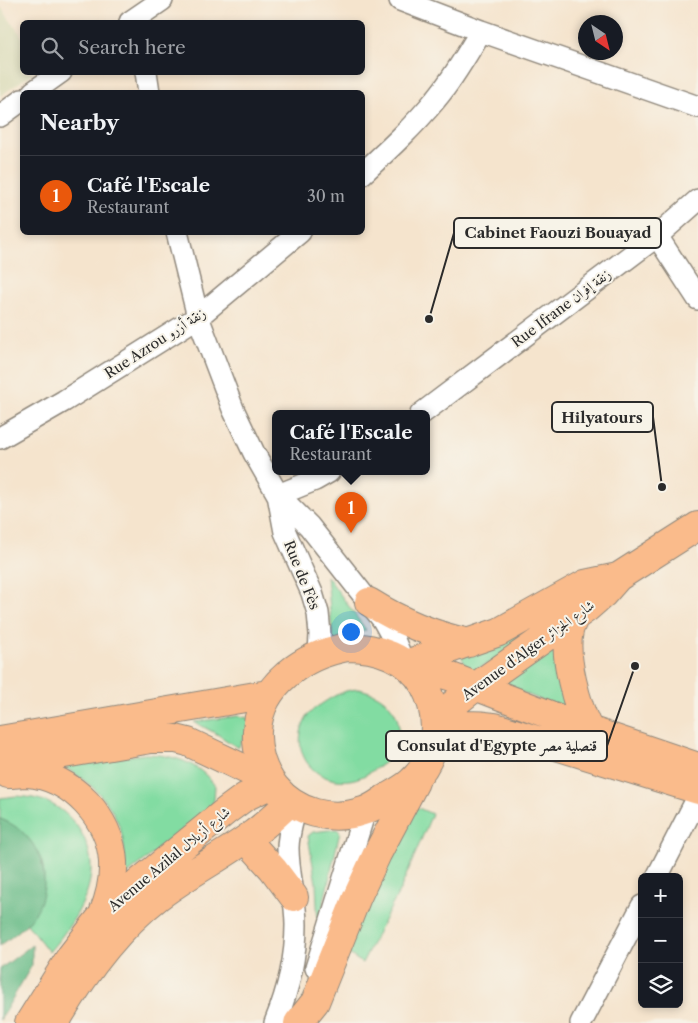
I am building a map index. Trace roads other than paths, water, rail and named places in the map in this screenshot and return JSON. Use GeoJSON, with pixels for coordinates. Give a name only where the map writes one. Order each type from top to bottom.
{"type":"FeatureCollection","features":[{"type":"Feature","properties":{"kind":"main road","name":"Avenue d'Alger شارع الجزائر"},"geometry":{"type":"LineString","coordinates":[[435,724],[475,687],[595,602],[618,576],[698,526]]}},
{"type":"Feature","properties":{"kind":"main road","name":"Avenue d'Alger شارع الجزائر"},"geometry":{"type":"LineString","coordinates":[[407,666],[499,632],[586,584],[618,576]]}},
{"type":"Feature","properties":{"kind":"main road"},"geometry":{"type":"LineString","coordinates":[[369,602],[388,614],[414,626],[447,639],[469,643]]}},
{"type":"Feature","properties":{"kind":"main road"},"geometry":{"type":"LineString","coordinates":[[575,616],[569,631],[568,649],[574,691],[580,711],[589,730]]}},
{"type":"Feature","properties":{"kind":"main road"},"geometry":{"type":"LineString","coordinates":[[282,793],[262,764],[257,745],[258,718],[268,694],[280,680],[294,669],[319,656],[333,650],[362,647],[376,650],[407,666],[438,673],[589,730],[698,767]]}},
{"type":"Feature","properties":{"kind":"main road"},"geometry":{"type":"LineString","coordinates":[[288,1021],[315,1002],[376,854],[432,751],[435,724],[429,694],[407,666]]}},
{"type":"Feature","properties":{"kind":"main road"},"geometry":{"type":"LineString","coordinates":[[0,740],[268,694]]}},
{"type":"Feature","properties":{"kind":"main road"},"geometry":{"type":"LineString","coordinates":[[435,724],[476,724],[494,727],[698,790]]}},
{"type":"Feature","properties":{"kind":"main road"},"geometry":{"type":"LineString","coordinates":[[0,765],[151,739],[176,739],[202,747],[319,815],[335,816],[365,811],[404,788],[421,772]]}},
{"type":"Feature","properties":{"kind":"main road"},"geometry":{"type":"LineString","coordinates":[[0,773],[28,773],[46,777],[64,785],[92,809],[103,825],[110,842],[113,861],[113,880],[110,898],[102,916]]}},
{"type":"Feature","properties":{"kind":"main road","name":"Avenue Azilal شارع أزيلال"},"geometry":{"type":"LineString","coordinates":[[55,1023],[76,986],[100,954],[127,925],[156,898],[188,875],[246,839],[282,793]]}},
{"type":"Feature","properties":{"kind":"main road","name":"Avenue Azilal شارع أزيلال"},"geometry":{"type":"LineString","coordinates":[[29,1023],[71,956],[102,916],[132,888],[226,811],[245,798],[282,793]]}},
{"type":"Feature","properties":{"kind":"main road"},"geometry":{"type":"LineString","coordinates":[[246,839],[294,897]]}},
{"type":"Feature","properties":{"kind":"street"},"geometry":{"type":"LineString","coordinates":[[134,16],[162,0]]}},
{"type":"Feature","properties":{"kind":"street"},"geometry":{"type":"LineString","coordinates":[[400,0],[481,31],[698,107]]}},
{"type":"Feature","properties":{"kind":"street"},"geometry":{"type":"LineString","coordinates":[[365,171],[415,123],[437,98],[458,70],[481,31]]}},
{"type":"Feature","properties":{"kind":"street"},"geometry":{"type":"LineString","coordinates":[[36,90],[57,75]]}},
{"type":"Feature","properties":{"kind":"street"},"geometry":{"type":"LineString","coordinates":[[146,75],[149,90]]}},
{"type":"Feature","properties":{"kind":"street"},"geometry":{"type":"LineString","coordinates":[[0,116],[20,101]]}},
{"type":"Feature","properties":{"kind":"street","name":"Rue Ifrane زنقة إفران"},"geometry":{"type":"LineString","coordinates":[[426,410],[657,236],[698,200]]}},
{"type":"Feature","properties":{"kind":"street"},"geometry":{"type":"LineString","coordinates":[[178,235],[198,317],[232,409],[254,453],[278,496],[309,526],[387,627],[407,666]]}},
{"type":"Feature","properties":{"kind":"street","name":"Rue Azrou زنقة أزرو"},"geometry":{"type":"LineString","coordinates":[[0,438],[64,401],[198,317],[296,235]]}},
{"type":"Feature","properties":{"kind":"street"},"geometry":{"type":"LineString","coordinates":[[657,236],[698,299]]}},
{"type":"Feature","properties":{"kind":"street"},"geometry":{"type":"LineString","coordinates":[[278,496],[324,475]]}},
{"type":"Feature","properties":{"kind":"street","name":"Rue de Fès"},"geometry":{"type":"LineString","coordinates":[[278,496],[285,532],[312,592],[318,613],[320,634],[319,656]]}},
{"type":"Feature","properties":{"kind":"street"},"geometry":{"type":"LineString","coordinates":[[282,793],[291,827],[288,849],[296,925],[294,953],[288,986],[288,1021]]}},
{"type":"Feature","properties":{"kind":"street"},"geometry":{"type":"LineString","coordinates":[[659,873],[698,797]]}},
{"type":"Feature","properties":{"kind":"street"},"geometry":{"type":"LineString","coordinates":[[288,1021],[319,958],[365,811]]}},
{"type":"Feature","properties":{"kind":"street"},"geometry":{"type":"LineString","coordinates":[[581,1023],[638,914]]}},
{"type":"Feature","properties":{"kind":"place","name":"Cabinet Faouzi Bouayad"},"geometry":{"type":"Point","coordinates":[429,319]}},
{"type":"Feature","properties":{"kind":"place","name":"Hilyatours"},"geometry":{"type":"Point","coordinates":[662,487]}},
{"type":"Feature","properties":{"kind":"place","name":"Café l'Escale"},"geometry":{"type":"Point","coordinates":[351,533]}},
{"type":"Feature","properties":{"kind":"place","name":"Consulat d'Egypte قنصلية مصر"},"geometry":{"type":"Point","coordinates":[635,666]}}]}
